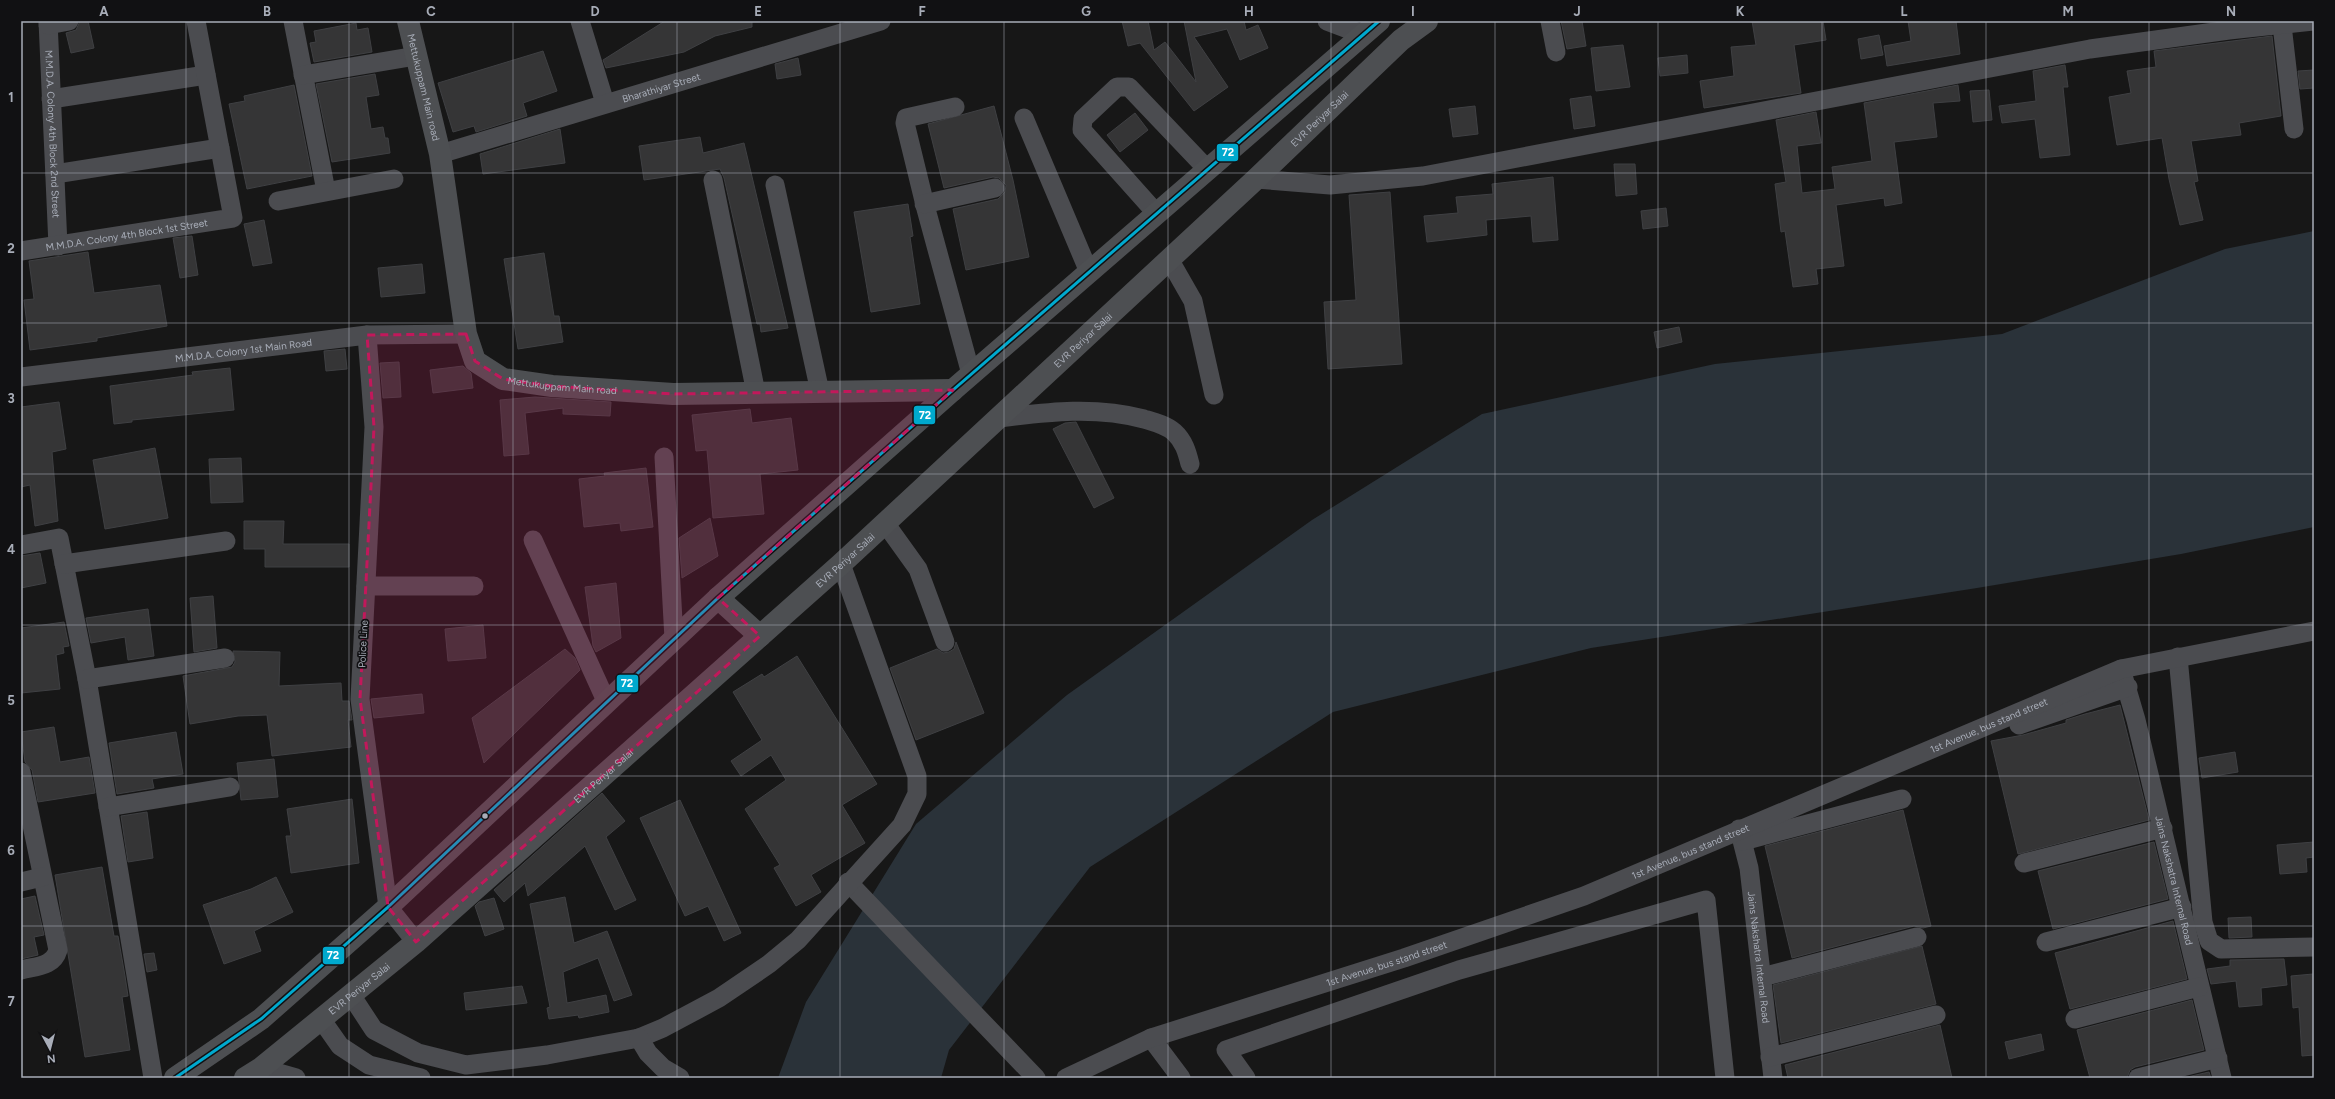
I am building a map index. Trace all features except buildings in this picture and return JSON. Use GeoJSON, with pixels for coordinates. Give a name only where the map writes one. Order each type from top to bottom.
{"type":"FeatureCollection","features":[{"type":"Feature","properties":{"kind":"main road","name":"Mettukuppam Main road"},"geometry":{"type":"LineString","coordinates":[[408,21],[440,154],[466,334],[475,361],[503,379],[552,386],[673,394],[953,390]]}},
{"type":"Feature","properties":{"kind":"main road","name":"EVR Periyar Salai"},"geometry":{"type":"LineString","coordinates":[[253,1073],[416,942],[841,564],[1256,179],[1421,22]]}},
{"type":"Feature","properties":{"kind":"main road"},"geometry":{"type":"LineString","coordinates":[[175,1078],[261,1019],[388,907],[718,598],[971,374],[1372,28]]}},
{"type":"Feature","properties":{"kind":"main road"},"geometry":{"type":"LineString","coordinates":[[718,598],[760,636]]}},
{"type":"Feature","properties":{"kind":"street"},"geometry":{"type":"LineString","coordinates":[[48,23],[69,21]]}},
{"type":"Feature","properties":{"kind":"street"},"geometry":{"type":"LineString","coordinates":[[55,174],[220,148],[196,21]]}},
{"type":"Feature","properties":{"kind":"street"},"geometry":{"type":"LineString","coordinates":[[293,21],[326,191]]}},
{"type":"Feature","properties":{"kind":"street"},"geometry":{"type":"LineString","coordinates":[[580,21],[606,103]]}},
{"type":"Feature","properties":{"kind":"street","name":"Bharathiyar Street"},"geometry":{"type":"LineString","coordinates":[[440,154],[881,21]]}},
{"type":"Feature","properties":{"kind":"street"},"geometry":{"type":"LineString","coordinates":[[1327,21],[1372,28]]}},
{"type":"Feature","properties":{"kind":"street"},"geometry":{"type":"LineString","coordinates":[[1550,21],[1556,52]]}},
{"type":"Feature","properties":{"kind":"street"},"geometry":{"type":"LineString","coordinates":[[1256,179],[1330,185],[1423,176],[2090,50],[2228,30],[2314,21]]}},
{"type":"Feature","properties":{"kind":"street","name":"M.M.D.A. Colony 4th Block 2nd Street"},"geometry":{"type":"LineString","coordinates":[[48,23],[58,246]]}},
{"type":"Feature","properties":{"kind":"street"},"geometry":{"type":"LineString","coordinates":[[2282,25],[2294,129]]}},
{"type":"Feature","properties":{"kind":"street"},"geometry":{"type":"LineString","coordinates":[[303,75],[416,56]]}},
{"type":"Feature","properties":{"kind":"street"},"geometry":{"type":"LineString","coordinates":[[51,99],[206,75]]}},
{"type":"Feature","properties":{"kind":"street"},"geometry":{"type":"LineString","coordinates":[[1157,214],[1082,130],[1083,119],[1117,87],[1129,87],[1208,170]]}},
{"type":"Feature","properties":{"kind":"street"},"geometry":{"type":"LineString","coordinates":[[955,107],[906,118],[905,123],[924,204],[971,374]]}},
{"type":"Feature","properties":{"kind":"street"},"geometry":{"type":"LineString","coordinates":[[1024,118],[1089,272]]}},
{"type":"Feature","properties":{"kind":"street","name":"M.M.D.A. Colony 4th Block 1st Street"},"geometry":{"type":"LineString","coordinates":[[21,251],[233,218],[220,148]]}},
{"type":"Feature","properties":{"kind":"street"},"geometry":{"type":"LineString","coordinates":[[278,201],[394,179]]}},
{"type":"Feature","properties":{"kind":"street"},"geometry":{"type":"LineString","coordinates":[[713,180],[756,393]]}},
{"type":"Feature","properties":{"kind":"street"},"geometry":{"type":"LineString","coordinates":[[775,185],[820,392]]}},
{"type":"Feature","properties":{"kind":"street"},"geometry":{"type":"LineString","coordinates":[[924,204],[995,188]]}},
{"type":"Feature","properties":{"kind":"street"},"geometry":{"type":"LineString","coordinates":[[1169,259],[1193,301],[1214,395]]}},
{"type":"Feature","properties":{"kind":"street","name":"M.M.D.A. Colony 1st Main Road"},"geometry":{"type":"LineString","coordinates":[[21,377],[367,334],[466,334]]}},
{"type":"Feature","properties":{"kind":"street","name":"Police Line"},"geometry":{"type":"LineString","coordinates":[[367,334],[374,427],[360,699],[388,907]]}},
{"type":"Feature","properties":{"kind":"street"},"geometry":{"type":"LineString","coordinates":[[999,418],[1072,410],[1126,414],[1165,426],[1174,432],[1187,451],[1190,464]]}},
{"type":"Feature","properties":{"kind":"street"},"geometry":{"type":"LineString","coordinates":[[664,457],[674,640]]}},
{"type":"Feature","properties":{"kind":"street"},"geometry":{"type":"LineString","coordinates":[[885,523],[918,569],[945,642]]}},
{"type":"Feature","properties":{"kind":"street"},"geometry":{"type":"LineString","coordinates":[[21,545],[59,538],[87,680],[153,1078]]}},
{"type":"Feature","properties":{"kind":"street"},"geometry":{"type":"LineString","coordinates":[[533,540],[607,703]]}},
{"type":"Feature","properties":{"kind":"street"},"geometry":{"type":"LineString","coordinates":[[64,564],[226,541]]}},
{"type":"Feature","properties":{"kind":"street"},"geometry":{"type":"LineString","coordinates":[[351,995],[374,1030],[418,1053],[466,1065],[547,1055],[639,1038],[663,1028],[720,998],[769,964],[798,940],[848,882],[902,825],[917,794],[917,776],[841,564]]}},
{"type":"Feature","properties":{"kind":"street"},"geometry":{"type":"LineString","coordinates":[[366,586],[474,586]]}},
{"type":"Feature","properties":{"kind":"street","name":"1st Avenue, bus stand street"},"geometry":{"type":"LineString","coordinates":[[1066,1078],[1151,1038],[1404,958],[1584,896],[1741,836],[2178,658],[2314,631]]}},
{"type":"Feature","properties":{"kind":"street"},"geometry":{"type":"LineString","coordinates":[[87,680],[225,658]]}},
{"type":"Feature","properties":{"kind":"street"},"geometry":{"type":"LineString","coordinates":[[2178,658],[2203,922],[2209,941],[2221,950],[2314,947]]}},
{"type":"Feature","properties":{"kind":"street"},"geometry":{"type":"LineString","coordinates":[[1982,738],[2125,680]]}},
{"type":"Feature","properties":{"kind":"street","name":"Jains Nakshatra Internal Road"},"geometry":{"type":"LineString","coordinates":[[2125,680],[2163,828],[2199,988],[2222,1078]]}},
{"type":"Feature","properties":{"kind":"street"},"geometry":{"type":"LineString","coordinates":[[21,772],[58,950],[56,957],[49,964],[21,970]]}},
{"type":"Feature","properties":{"kind":"street"},"geometry":{"type":"LineString","coordinates":[[108,807],[230,787]]}},
{"type":"Feature","properties":{"kind":"street"},"geometry":{"type":"LineString","coordinates":[[1741,836],[1902,799]]}},
{"type":"Feature","properties":{"kind":"street"},"geometry":{"type":"LineString","coordinates":[[2024,863],[2163,828]]}},
{"type":"Feature","properties":{"kind":"street","name":"Jains Nakshatra Internal Road"},"geometry":{"type":"LineString","coordinates":[[1741,836],[1749,868],[1773,1078]]}},
{"type":"Feature","properties":{"kind":"street"},"geometry":{"type":"LineString","coordinates":[[21,882],[42,877]]}},
{"type":"Feature","properties":{"kind":"street"},"geometry":{"type":"LineString","coordinates":[[848,882],[1036,1078]]}},
{"type":"Feature","properties":{"kind":"street"},"geometry":{"type":"LineString","coordinates":[[1246,1078],[1226,1050],[1459,970],[1706,900],[1725,1078]]}},
{"type":"Feature","properties":{"kind":"street"},"geometry":{"type":"LineString","coordinates":[[388,907],[416,942]]}},
{"type":"Feature","properties":{"kind":"street"},"geometry":{"type":"LineString","coordinates":[[2046,942],[2182,907]]}},
{"type":"Feature","properties":{"kind":"street"},"geometry":{"type":"LineString","coordinates":[[1762,977],[1917,937]]}},
{"type":"Feature","properties":{"kind":"street"},"geometry":{"type":"LineString","coordinates":[[2075,1019],[2199,988]]}},
{"type":"Feature","properties":{"kind":"street"},"geometry":{"type":"LineString","coordinates":[[1770,1057],[1936,1015]]}},
{"type":"Feature","properties":{"kind":"street"},"geometry":{"type":"LineString","coordinates":[[322,1019],[340,1046],[369,1065],[421,1078]]}},
{"type":"Feature","properties":{"kind":"street"},"geometry":{"type":"LineString","coordinates":[[639,1038],[648,1053],[663,1068],[680,1078]]}},
{"type":"Feature","properties":{"kind":"street"},"geometry":{"type":"LineString","coordinates":[[1151,1038],[1182,1078]]}},
{"type":"Feature","properties":{"kind":"street"},"geometry":{"type":"LineString","coordinates":[[2138,1078],[2218,1058]]}},
{"type":"Feature","properties":{"kind":"street"},"geometry":{"type":"LineString","coordinates":[[253,1073],[296,1078]]}},
{"type":"Feature","properties":{"kind":"highlighted area"},"geometry":{"type":"Polygon","coordinates":[[[466,334],[475,361],[503,379],[552,386],[673,394],[953,390],[718,598],[760,636],[416,942],[388,907],[360,699],[374,427],[367,335],[466,334]]]}},
{"type":"Feature","properties":{"kind":"shaded area"},"geometry":{"type":"Polygon","coordinates":[[[2314,231],[2314,527],[2181,554],[1977,588],[1591,648],[1333,712],[1090,867],[949,1050],[941,1078],[778,1078],[806,1002],[916,824],[1067,695],[1312,520],[1482,414],[1715,364],[2002,334],[2225,249],[2314,231]]]}},
{"type":"Feature","properties":{"kind":"transit line","name":"72"},"geometry":{"type":"LineString","coordinates":[[175,1078],[261,1019],[388,907],[718,598],[953,390],[1379,21]]}}]}
